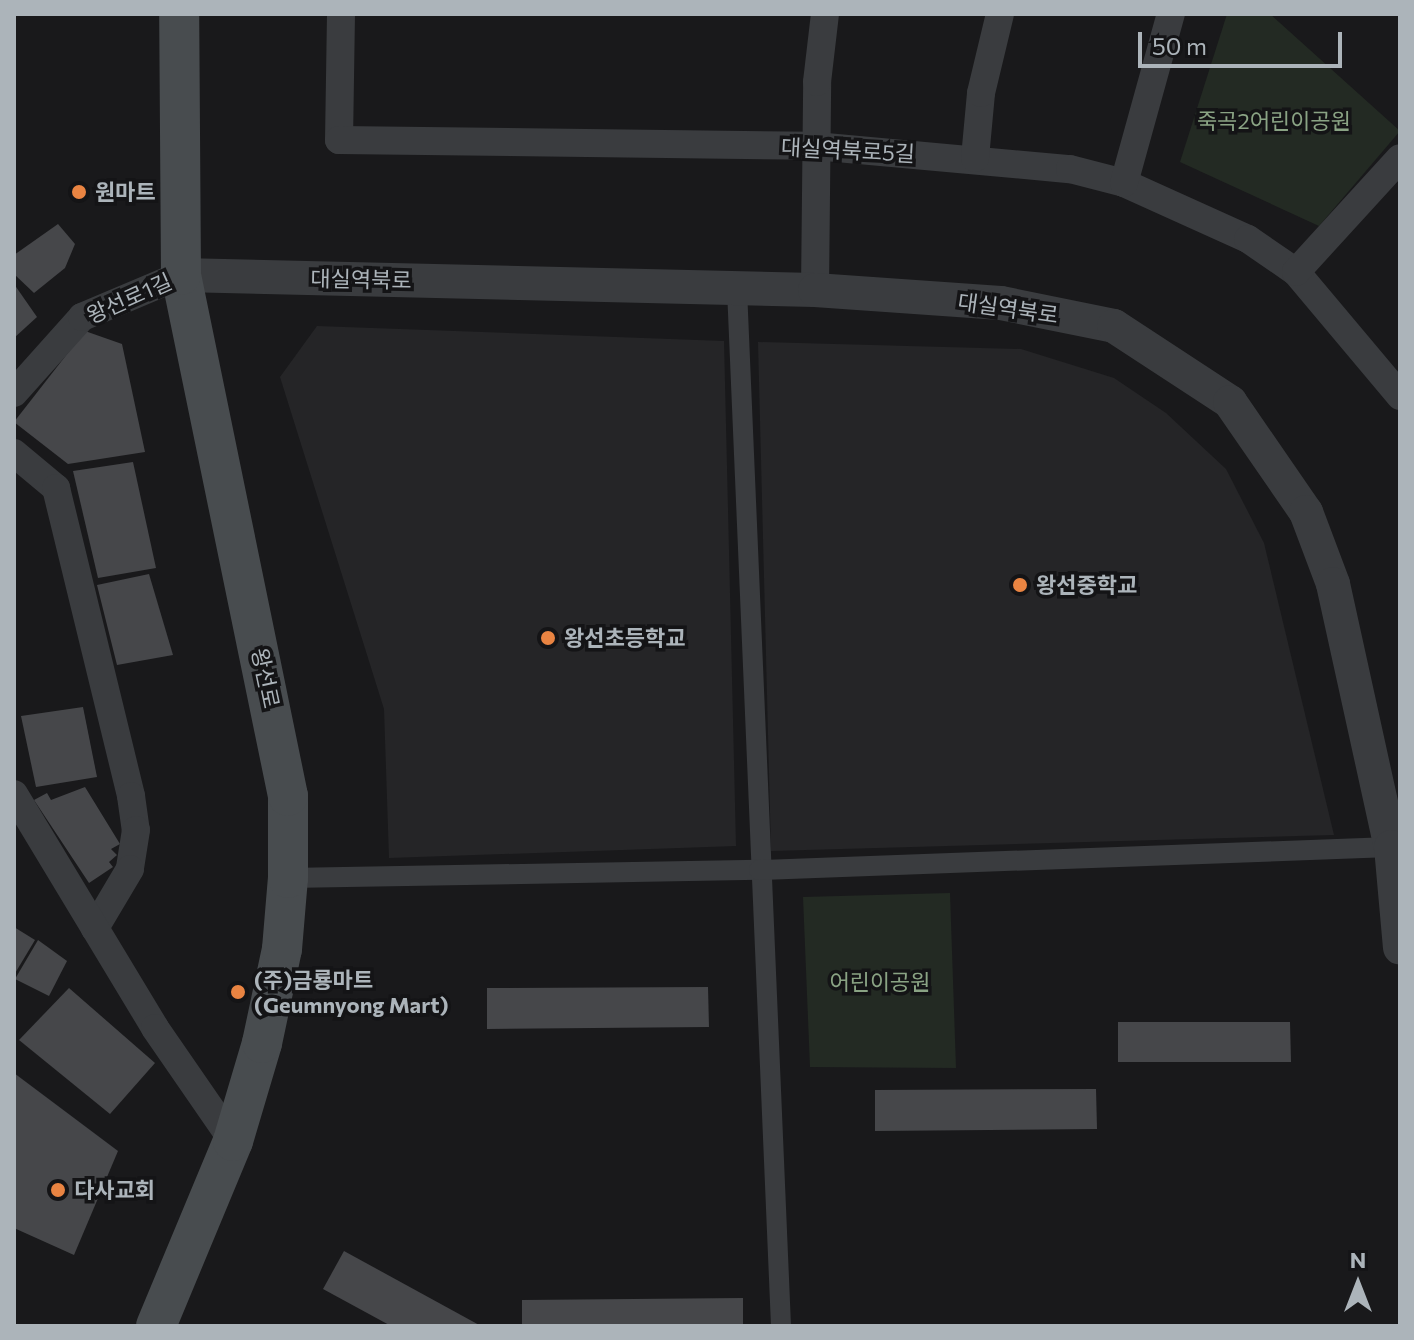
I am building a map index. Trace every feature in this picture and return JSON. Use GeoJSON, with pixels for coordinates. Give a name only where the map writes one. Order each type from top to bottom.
{"type":"FeatureCollection","features":[{"type":"Feature","properties":{"kind":"main road","name":"왕선로"},"geometry":{"type":"LineString","coordinates":[[156,1326],[233,1141],[279,962],[288,878],[286,781],[181,275],[179,14]]}},
{"type":"Feature","properties":{"kind":"street","name":"대실역북로5길"},"geometry":{"type":"LineString","coordinates":[[341,14],[339,140],[815,146],[975,158],[1070,169],[1124,183],[1248,239],[1296,272],[1400,396]]}},
{"type":"Feature","properties":{"kind":"street"},"geometry":{"type":"LineString","coordinates":[[815,290],[815,146],[825,14]]}},
{"type":"Feature","properties":{"kind":"street"},"geometry":{"type":"LineString","coordinates":[[975,158],[981,93],[1000,14]]}},
{"type":"Feature","properties":{"kind":"street"},"geometry":{"type":"LineString","coordinates":[[1124,183],[1171,14]]}},
{"type":"Feature","properties":{"kind":"street"},"geometry":{"type":"LineString","coordinates":[[1296,272],[1400,158]]}},
{"type":"Feature","properties":{"kind":"street","name":"대실역북로"},"geometry":{"type":"LineString","coordinates":[[181,275],[815,290],[1001,303],[1114,326],[1230,402],[1306,512],[1333,584],[1395,846],[1400,948]]}},
{"type":"Feature","properties":{"kind":"street","name":"왕선로1길"},"geometry":{"type":"LineString","coordinates":[[14,393],[82,317],[181,275]]}},
{"type":"Feature","properties":{"kind":"street"},"geometry":{"type":"LineString","coordinates":[[737,289],[759,870],[781,1326]]}},
{"type":"Feature","properties":{"kind":"street"},"geometry":{"type":"LineString","coordinates":[[14,453],[56,488],[131,796],[136,830],[130,869],[95,928]]}},
{"type":"Feature","properties":{"kind":"street"},"geometry":{"type":"LineString","coordinates":[[14,794],[95,928],[233,1141]]}},
{"type":"Feature","properties":{"kind":"street"},"geometry":{"type":"LineString","coordinates":[[288,878],[759,870],[1395,846]]}},
{"type":"Feature","properties":{"kind":"shaded area","name":"왕선초등학교"},"geometry":{"type":"Polygon","coordinates":[[[317,326],[724,341],[736,846],[389,858],[384,709],[280,377],[317,326]]]}},
{"type":"Feature","properties":{"kind":"shaded area","name":"왕선중학교"},"geometry":{"type":"Polygon","coordinates":[[[758,342],[1021,349],[1114,378],[1166,413],[1226,469],[1264,543],[1334,835],[771,851],[758,342]]]}},
{"type":"Feature","properties":{"kind":"green space","name":"죽곡2어린이공원"},"geometry":{"type":"Polygon","coordinates":[[[1227,14],[1270,14],[1400,131],[1319,226],[1180,162],[1227,14]]]}},
{"type":"Feature","properties":{"kind":"green space","name":"어린이공원"},"geometry":{"type":"Polygon","coordinates":[[[950,893],[956,1068],[810,1067],[803,897],[950,893]]]}},
{"type":"Feature","properties":{"kind":"building"},"geometry":{"type":"Polygon","coordinates":[[[58,224],[75,244],[65,268],[34,293],[14,274],[14,255],[58,224]]]}},
{"type":"Feature","properties":{"kind":"building"},"geometry":{"type":"Polygon","coordinates":[[[14,284],[37,317],[14,338],[14,284]]]}},
{"type":"Feature","properties":{"kind":"building"},"geometry":{"type":"Polygon","coordinates":[[[85,331],[122,344],[145,452],[68,464],[14,422],[85,331]]]}},
{"type":"Feature","properties":{"kind":"building"},"geometry":{"type":"Polygon","coordinates":[[[133,462],[156,568],[98,578],[73,471],[133,462]]]}},
{"type":"Feature","properties":{"kind":"building"},"geometry":{"type":"Polygon","coordinates":[[[149,574],[173,655],[117,665],[97,585],[149,574]]]}},
{"type":"Feature","properties":{"kind":"building"},"geometry":{"type":"Polygon","coordinates":[[[83,707],[97,777],[36,787],[21,716],[83,707]]]}},
{"type":"Feature","properties":{"kind":"building"},"geometry":{"type":"Polygon","coordinates":[[[85,787],[120,844],[111,849],[117,855],[109,862],[113,867],[89,883],[34,800],[47,793],[51,800],[85,787]]]}},
{"type":"Feature","properties":{"kind":"building"},"geometry":{"type":"Polygon","coordinates":[[[14,927],[35,940],[14,975],[14,927]]]}},
{"type":"Feature","properties":{"kind":"building"},"geometry":{"type":"Polygon","coordinates":[[[38,940],[67,961],[49,996],[15,979],[38,940]]]}},
{"type":"Feature","properties":{"kind":"building"},"geometry":{"type":"Polygon","coordinates":[[[708,987],[709,1027],[487,1029],[487,988],[708,987]]]}},
{"type":"Feature","properties":{"kind":"building"},"geometry":{"type":"Polygon","coordinates":[[[69,988],[155,1063],[110,1114],[19,1040],[69,988]]]}},
{"type":"Feature","properties":{"kind":"building"},"geometry":{"type":"Polygon","coordinates":[[[1118,1022],[1290,1022],[1291,1062],[1118,1062],[1118,1022]]]}},
{"type":"Feature","properties":{"kind":"building","name":"다사교회"},"geometry":{"type":"Polygon","coordinates":[[[14,1073],[118,1151],[74,1255],[14,1228],[14,1073]]]}},
{"type":"Feature","properties":{"kind":"building"},"geometry":{"type":"Polygon","coordinates":[[[1096,1089],[1097,1129],[875,1131],[875,1090],[1096,1089]]]}},
{"type":"Feature","properties":{"kind":"building"},"geometry":{"type":"Polygon","coordinates":[[[344,1251],[481,1326],[391,1326],[323,1289],[344,1251]]]}},
{"type":"Feature","properties":{"kind":"building"},"geometry":{"type":"Polygon","coordinates":[[[743,1298],[743,1326],[522,1326],[522,1300],[743,1298]]]}},
{"type":"Feature","properties":{"kind":"place","name":"원마트"},"geometry":{"type":"Point","coordinates":[79,192]}},
{"type":"Feature","properties":{"kind":"place","name":"왕선중학교"},"geometry":{"type":"Point","coordinates":[1020,585]}},
{"type":"Feature","properties":{"kind":"place","name":"왕선초등학교"},"geometry":{"type":"Point","coordinates":[548,638]}},
{"type":"Feature","properties":{"kind":"place","name":"(주)금룡마트 (Geumnyong Mart)"},"geometry":{"type":"Point","coordinates":[238,992]}},
{"type":"Feature","properties":{"kind":"place","name":"다사교회"},"geometry":{"type":"Point","coordinates":[58,1190]}}]}
